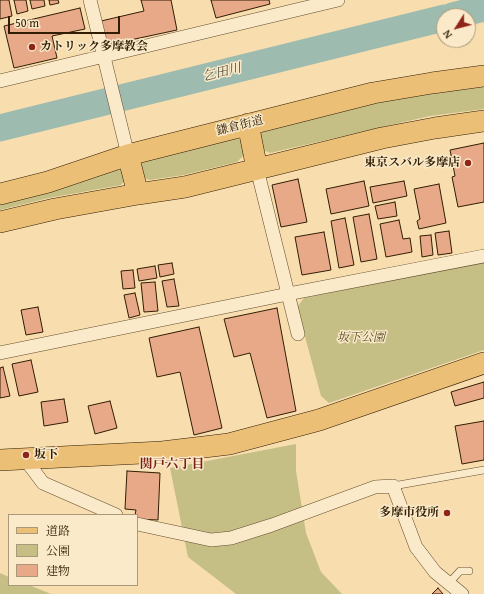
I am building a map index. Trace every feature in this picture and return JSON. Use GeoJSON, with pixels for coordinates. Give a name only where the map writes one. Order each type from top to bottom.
{"type":"FeatureCollection","features":[{"type":"Feature","properties":{"kind":"main road","name":"鎌倉街道"},"geometry":{"type":"LineString","coordinates":[[0,194],[48,182],[128,155],[373,93],[484,76]]}},
{"type":"Feature","properties":{"kind":"main road"},"geometry":{"type":"LineString","coordinates":[[0,222],[55,209],[185,187],[382,138],[435,128],[484,122]]}},
{"type":"Feature","properties":{"kind":"main road"},"geometry":{"type":"LineString","coordinates":[[248,124],[257,169]]}},
{"type":"Feature","properties":{"kind":"main road"},"geometry":{"type":"LineString","coordinates":[[128,155],[138,194]]}},
{"type":"Feature","properties":{"kind":"main road"},"geometry":{"type":"LineString","coordinates":[[0,460],[162,452],[229,444],[319,420],[484,363]]}},
{"type":"Feature","properties":{"kind":"street"},"geometry":{"type":"LineString","coordinates":[[90,0],[128,155]]}},
{"type":"Feature","properties":{"kind":"street"},"geometry":{"type":"LineString","coordinates":[[0,81],[105,62],[338,0]]}},
{"type":"Feature","properties":{"kind":"street"},"geometry":{"type":"LineString","coordinates":[[257,169],[298,334]]}},
{"type":"Feature","properties":{"kind":"street"},"geometry":{"type":"LineString","coordinates":[[0,354],[288,294],[484,256]]}},
{"type":"Feature","properties":{"kind":"street"},"geometry":{"type":"LineString","coordinates":[[25,459],[43,484],[114,514]]}},
{"type":"Feature","properties":{"kind":"street"},"geometry":{"type":"LineString","coordinates":[[138,524],[211,540],[231,538],[272,525],[375,487],[393,486],[416,547],[436,572],[462,594]]}},
{"type":"Feature","properties":{"kind":"lane"},"geometry":{"type":"LineString","coordinates":[[393,486],[484,470]]}},
{"type":"Feature","properties":{"kind":"lane"},"geometry":{"type":"LineString","coordinates":[[449,583],[460,571],[469,571]]}},
{"type":"Feature","properties":{"kind":"green space"},"geometry":{"type":"Polygon","coordinates":[[[484,85],[484,109],[430,116],[270,153],[263,150],[259,135],[265,130],[379,102],[484,85]]]}},
{"type":"Feature","properties":{"kind":"green space"},"geometry":{"type":"Polygon","coordinates":[[[232,137],[242,140],[246,146],[243,156],[237,162],[184,175],[149,180],[142,177],[138,168],[142,161],[232,137]]]}},
{"type":"Feature","properties":{"kind":"green space"},"geometry":{"type":"Polygon","coordinates":[[[117,169],[124,172],[126,179],[121,185],[49,198],[0,210],[0,202],[117,169]]]}},
{"type":"Feature","properties":{"kind":"green space","name":"坂下公園"},"geometry":{"type":"Polygon","coordinates":[[[484,261],[484,350],[329,403],[321,396],[297,307],[304,298],[484,261]]]}},
{"type":"Feature","properties":{"kind":"green space"},"geometry":{"type":"Polygon","coordinates":[[[296,444],[296,471],[306,533],[321,572],[342,594],[236,594],[188,557],[170,468],[296,444]]]}},
{"type":"Feature","properties":{"kind":"green space"},"geometry":{"type":"Polygon","coordinates":[[[0,573],[8,577],[8,586],[31,586],[51,594],[0,594],[0,573]]]}},
{"type":"Feature","properties":{"kind":"building"},"geometry":{"type":"Polygon","coordinates":[[[0,0],[9,0],[12,16],[0,19],[0,0]]]}},
{"type":"Feature","properties":{"kind":"building"},"geometry":{"type":"Polygon","coordinates":[[[14,0],[26,0],[28,11],[17,14],[14,0]]]}},
{"type":"Feature","properties":{"kind":"building"},"geometry":{"type":"Polygon","coordinates":[[[30,0],[44,0],[45,6],[32,9],[30,0]]]}},
{"type":"Feature","properties":{"kind":"building"},"geometry":{"type":"Polygon","coordinates":[[[49,0],[58,0],[59,3],[50,5],[49,0]]]}},
{"type":"Feature","properties":{"kind":"building"},"geometry":{"type":"Polygon","coordinates":[[[141,0],[171,0],[177,30],[107,45],[101,21],[144,11],[141,0]]]}},
{"type":"Feature","properties":{"kind":"building"},"geometry":{"type":"Polygon","coordinates":[[[211,0],[269,0],[270,4],[216,18],[211,0]]]}},
{"type":"Feature","properties":{"kind":"building","name":"カトリック多摩教会"},"geometry":{"type":"Polygon","coordinates":[[[80,8],[85,29],[52,36],[57,58],[14,68],[4,26],[80,8]]]}},
{"type":"Feature","properties":{"kind":"building","name":"東京スバル多摩店"},"geometry":{"type":"Polygon","coordinates":[[[484,143],[484,202],[458,207],[452,177],[455,176],[450,150],[484,143]]]}},
{"type":"Feature","properties":{"kind":"building"},"geometry":{"type":"Polygon","coordinates":[[[298,179],[307,222],[281,227],[272,185],[298,179]]]}},
{"type":"Feature","properties":{"kind":"building"},"geometry":{"type":"Polygon","coordinates":[[[364,181],[369,206],[331,214],[326,189],[364,181]]]}},
{"type":"Feature","properties":{"kind":"building"},"geometry":{"type":"Polygon","coordinates":[[[404,181],[407,196],[373,203],[370,187],[404,181]]]}},
{"type":"Feature","properties":{"kind":"building"},"geometry":{"type":"Polygon","coordinates":[[[439,184],[446,223],[419,229],[417,221],[420,219],[414,189],[439,184]]]}},
{"type":"Feature","properties":{"kind":"building"},"geometry":{"type":"Polygon","coordinates":[[[395,202],[397,216],[378,219],[375,206],[395,202]]]}},
{"type":"Feature","properties":{"kind":"building"},"geometry":{"type":"Polygon","coordinates":[[[369,214],[377,259],[361,262],[353,217],[369,214]]]}},
{"type":"Feature","properties":{"kind":"building"},"geometry":{"type":"Polygon","coordinates":[[[345,218],[354,265],[339,268],[331,221],[345,218]]]}},
{"type":"Feature","properties":{"kind":"building"},"geometry":{"type":"Polygon","coordinates":[[[399,220],[403,239],[410,238],[412,252],[386,257],[380,224],[399,220]]]}},
{"type":"Feature","properties":{"kind":"building"},"geometry":{"type":"Polygon","coordinates":[[[449,231],[452,253],[438,255],[435,233],[449,231]]]}},
{"type":"Feature","properties":{"kind":"building"},"geometry":{"type":"Polygon","coordinates":[[[324,232],[331,270],[302,275],[295,237],[324,232]]]}},
{"type":"Feature","properties":{"kind":"building"},"geometry":{"type":"Polygon","coordinates":[[[431,235],[433,255],[422,257],[420,236],[431,235]]]}},
{"type":"Feature","properties":{"kind":"building"},"geometry":{"type":"Polygon","coordinates":[[[172,263],[174,274],[160,277],[158,265],[172,263]]]}},
{"type":"Feature","properties":{"kind":"building"},"geometry":{"type":"Polygon","coordinates":[[[155,266],[157,278],[139,281],[137,269],[155,266]]]}},
{"type":"Feature","properties":{"kind":"building"},"geometry":{"type":"Polygon","coordinates":[[[133,270],[135,288],[123,289],[121,271],[133,270]]]}},
{"type":"Feature","properties":{"kind":"building"},"geometry":{"type":"Polygon","coordinates":[[[174,279],[179,306],[167,307],[162,281],[174,279]]]}},
{"type":"Feature","properties":{"kind":"building"},"geometry":{"type":"Polygon","coordinates":[[[155,282],[158,311],[144,312],[141,283],[155,282]]]}},
{"type":"Feature","properties":{"kind":"building"},"geometry":{"type":"Polygon","coordinates":[[[135,293],[140,315],[129,318],[124,295],[135,293]]]}},
{"type":"Feature","properties":{"kind":"building"},"geometry":{"type":"Polygon","coordinates":[[[38,307],[43,332],[26,335],[21,310],[38,307]]]}},
{"type":"Feature","properties":{"kind":"building"},"geometry":{"type":"Polygon","coordinates":[[[277,308],[296,411],[267,418],[250,353],[234,357],[224,319],[277,308]]]}},
{"type":"Feature","properties":{"kind":"building"},"geometry":{"type":"Polygon","coordinates":[[[199,327],[222,428],[194,435],[180,372],[157,377],[149,338],[199,327]]]}},
{"type":"Feature","properties":{"kind":"building"},"geometry":{"type":"Polygon","coordinates":[[[31,360],[38,392],[19,396],[12,364],[31,360]]]}},
{"type":"Feature","properties":{"kind":"building"},"geometry":{"type":"Polygon","coordinates":[[[3,367],[10,396],[0,398],[0,368],[3,367]]]}},
{"type":"Feature","properties":{"kind":"building"},"geometry":{"type":"Polygon","coordinates":[[[484,382],[484,398],[455,406],[451,392],[484,382]]]}},
{"type":"Feature","properties":{"kind":"building"},"geometry":{"type":"Polygon","coordinates":[[[64,399],[68,422],[44,426],[41,402],[64,399]]]}},
{"type":"Feature","properties":{"kind":"building"},"geometry":{"type":"Polygon","coordinates":[[[110,401],[117,428],[95,434],[88,406],[110,401]]]}},
{"type":"Feature","properties":{"kind":"building"},"geometry":{"type":"Polygon","coordinates":[[[484,421],[484,460],[462,464],[455,426],[484,421]]]}},
{"type":"Feature","properties":{"kind":"building"},"geometry":{"type":"Polygon","coordinates":[[[127,471],[160,473],[158,520],[138,519],[138,514],[135,514],[136,510],[125,509],[127,471]]]}},
{"type":"Feature","properties":{"kind":"building"},"geometry":{"type":"Polygon","coordinates":[[[438,588],[443,594],[432,594],[438,588]]]}},
{"type":"Feature","properties":{"kind":"waterway","name":"乞田川"},"geometry":{"type":"LineString","coordinates":[[476,10],[484,8]]}},
{"type":"Feature","properties":{"kind":"waterway","name":"乞田川"},"geometry":{"type":"LineString","coordinates":[[0,128],[436,20]]}},
{"type":"Feature","properties":{"kind":"place","name":"カトリック多摩教会"},"geometry":{"type":"Point","coordinates":[32,47]}},
{"type":"Feature","properties":{"kind":"place","name":"東京スバル多摩店"},"geometry":{"type":"Point","coordinates":[468,163]}},
{"type":"Feature","properties":{"kind":"place","name":"坂下"},"geometry":{"type":"Point","coordinates":[26,455]}},
{"type":"Feature","properties":{"kind":"place","name":"多摩市役所"},"geometry":{"type":"Point","coordinates":[447,513]}},
{"type":"Feature","properties":{"kind":"district","name":"関戸六丁目"},"geometry":{"type":"Point","coordinates":[172,465]}}]}
